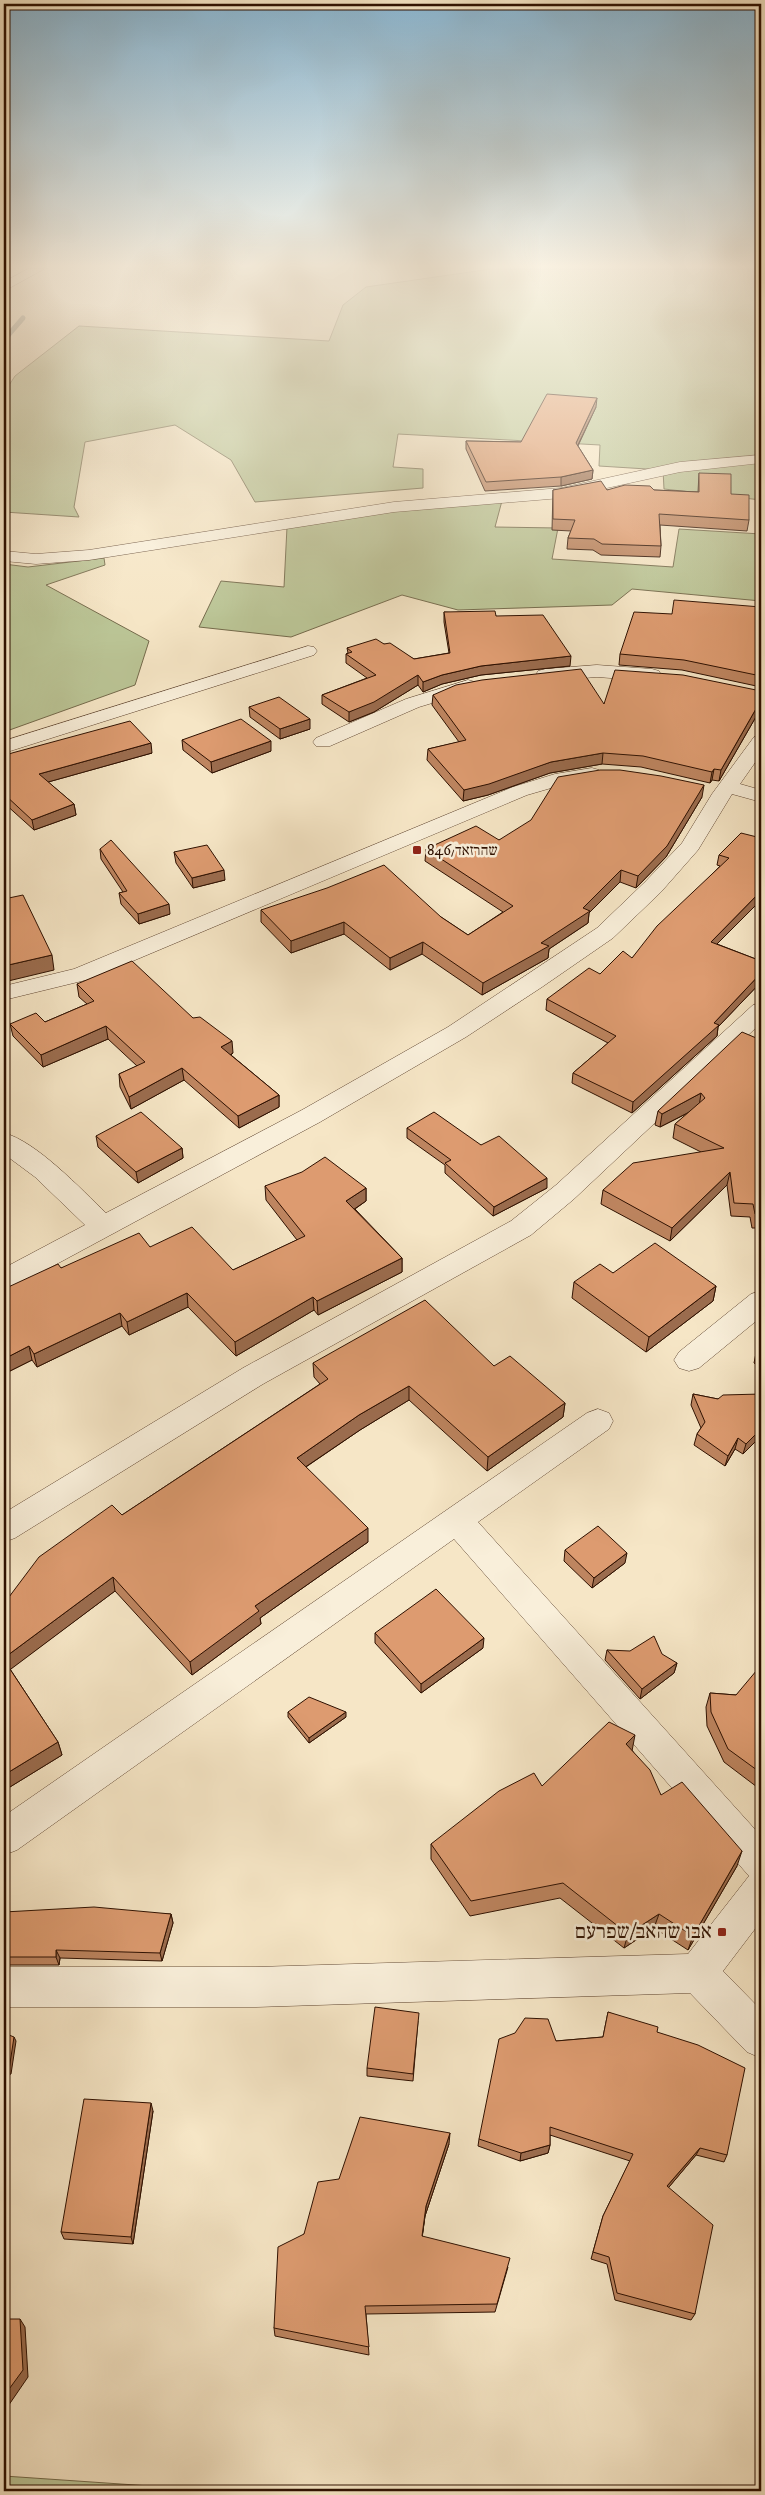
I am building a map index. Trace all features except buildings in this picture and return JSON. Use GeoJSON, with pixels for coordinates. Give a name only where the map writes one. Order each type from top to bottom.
{"type":"FeatureCollection","features":[{"type":"Feature","properties":{"kind":"street"},"geometry":{"type":"LineString","coordinates":[[4,556],[36,559],[89,556],[394,507],[562,493],[680,467],[761,459]]}},
{"type":"Feature","properties":{"kind":"street"},"geometry":{"type":"LineString","coordinates":[[4,747],[308,650]]}},
{"type":"Feature","properties":{"kind":"street"},"geometry":{"type":"LineString","coordinates":[[529,677],[597,671],[672,677]]}},
{"type":"Feature","properties":{"kind":"street"},"geometry":{"type":"LineString","coordinates":[[323,742],[449,690],[489,682]]}},
{"type":"Feature","properties":{"kind":"street"},"geometry":{"type":"LineString","coordinates":[[4,1280],[311,1116],[457,1032],[590,944],[653,888],[691,846],[717,790],[761,741]]}},
{"type":"Feature","properties":{"kind":"street"},"geometry":{"type":"LineString","coordinates":[[4,993],[82,974],[520,791],[555,780],[586,774],[610,773]]}},
{"type":"Feature","properties":{"kind":"street"},"geometry":{"type":"LineString","coordinates":[[717,790],[761,796]]}},
{"type":"Feature","properties":{"kind":"street"},"geometry":{"type":"LineString","coordinates":[[4,1529],[253,1376],[521,1228],[566,1192],[761,1010]]}},
{"type":"Feature","properties":{"kind":"street"},"geometry":{"type":"LineString","coordinates":[[4,1142],[27,1156],[57,1181],[104,1227]]}},
{"type":"Feature","properties":{"kind":"street"},"geometry":{"type":"LineString","coordinates":[[689,1360],[761,1301]]}},
{"type":"Feature","properties":{"kind":"street"},"geometry":{"type":"LineString","coordinates":[[4,1837],[598,1421]]}},
{"type":"Feature","properties":{"kind":"street"},"geometry":{"type":"LineString","coordinates":[[457,1520],[761,1864]]}},
{"type":"Feature","properties":{"kind":"street"},"geometry":{"type":"LineString","coordinates":[[698,1973],[761,1890]]}},
{"type":"Feature","properties":{"kind":"street"},"geometry":{"type":"LineString","coordinates":[[4,1987],[256,1987],[698,1973],[761,2038]]}},
{"type":"Feature","properties":{"kind":"green space"},"geometry":{"type":"Polygon","coordinates":[[[9,385],[761,385],[761,500],[664,489],[663,470],[599,466],[600,445],[398,434],[393,467],[423,469],[423,488],[255,502],[231,460],[175,425],[85,442],[74,507],[79,517],[4,512],[4,393],[9,385]]]}},
{"type":"Feature","properties":{"kind":"green space"},"geometry":{"type":"Polygon","coordinates":[[[503,497],[495,527],[558,528],[552,559],[673,567],[679,529],[761,534],[761,601],[632,589],[612,605],[458,610],[402,595],[291,637],[199,627],[221,581],[284,587],[287,527],[319,520],[503,497]]]}},
{"type":"Feature","properties":{"kind":"green space"},"geometry":{"type":"Polygon","coordinates":[[[104,558],[105,565],[46,585],[149,641],[135,685],[4,732],[4,564],[28,567],[104,558]]]}},
{"type":"Feature","properties":{"kind":"green space"},"geometry":{"type":"Polygon","coordinates":[[[4,2476],[223,2491],[4,2491],[4,2476]]]}},
{"type":"Feature","properties":{"kind":"place","name":"846/שהרזאד"},"geometry":{"type":"Point","coordinates":[417,850]}},
{"type":"Feature","properties":{"kind":"place","name":"אבו שהאב/שפרעם"},"geometry":{"type":"Point","coordinates":[722,1932]}}]}
